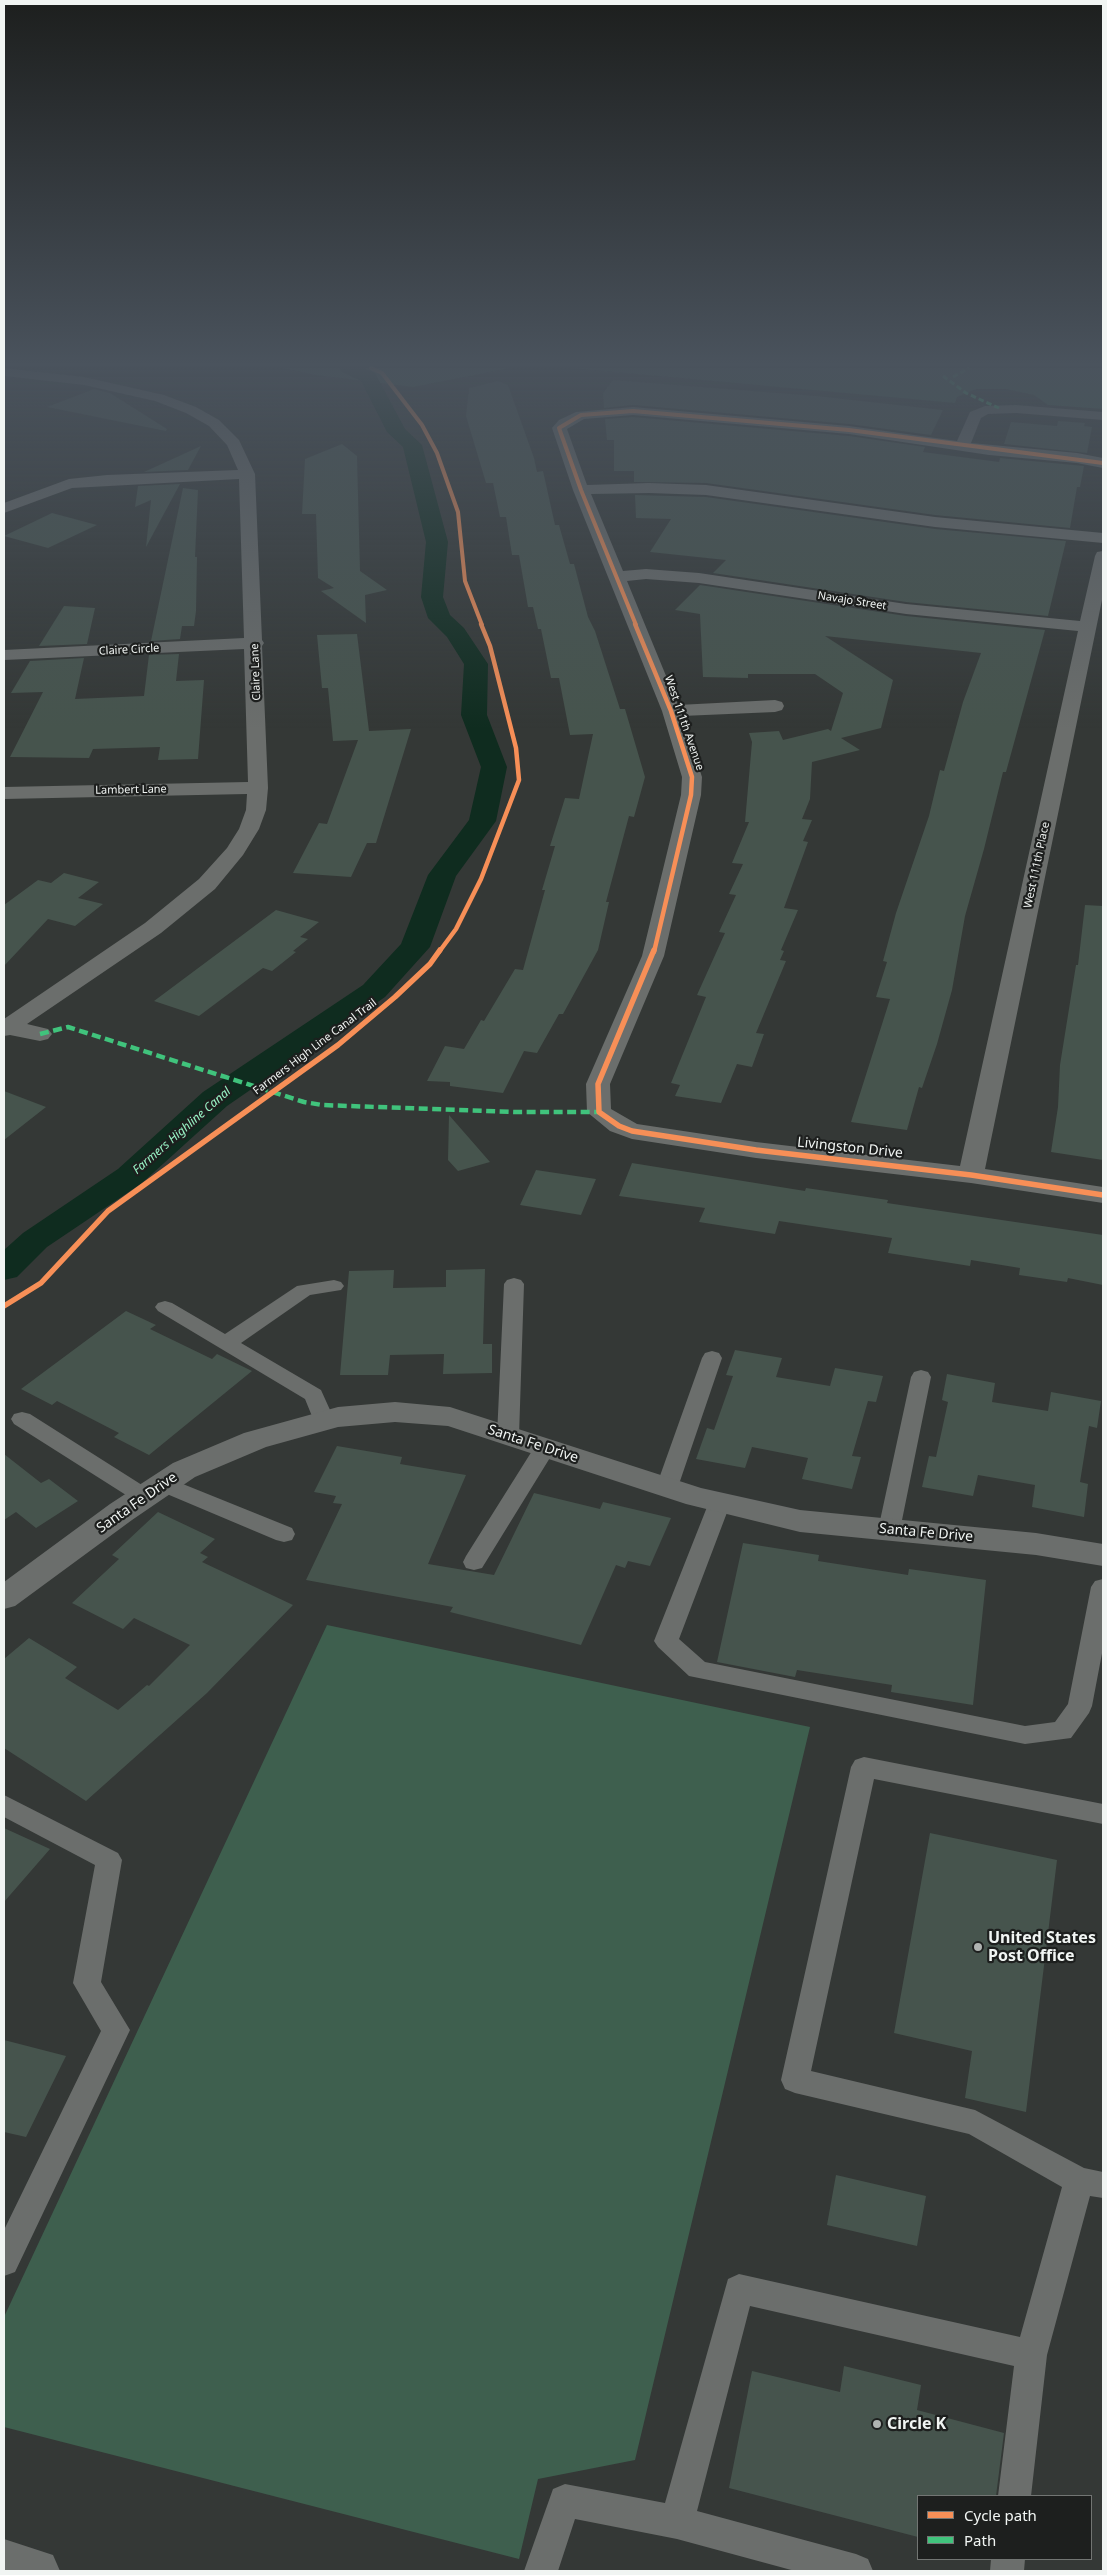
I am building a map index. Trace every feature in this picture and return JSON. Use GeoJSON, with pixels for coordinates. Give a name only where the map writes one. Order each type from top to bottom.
{"type":"FeatureCollection","features":[{"type":"Feature","properties":{"kind":"street"},"geometry":{"type":"LineString","coordinates":[[4,508],[58,488]]}},
{"type":"Feature","properties":{"kind":"street","name":"Claire Lane"},"geometry":{"type":"LineString","coordinates":[[5,1027],[153,928],[207,884],[236,850],[249,829],[256,810],[258,788],[255,644],[248,488]]}},
{"type":"Feature","properties":{"kind":"street"},"geometry":{"type":"LineString","coordinates":[[581,490],[643,488]]}},
{"type":"Feature","properties":{"kind":"street"},"geometry":{"type":"LineString","coordinates":[[654,488],[706,490],[935,522],[1103,538]]}},
{"type":"Feature","properties":{"kind":"street","name":"West 111th Avenue"},"geometry":{"type":"LineString","coordinates":[[581,490],[671,711],[691,768],[691,795],[653,956],[598,1084],[599,1112]]}},
{"type":"Feature","properties":{"kind":"street","name":"West 111th Place"},"geometry":{"type":"LineString","coordinates":[[971,1175],[1103,556]]}},
{"type":"Feature","properties":{"kind":"street","name":"Navajo Street"},"geometry":{"type":"LineString","coordinates":[[617,577],[646,574],[691,577],[906,609],[1087,627]]}},
{"type":"Feature","properties":{"kind":"street","name":"Claire Circle"},"geometry":{"type":"LineString","coordinates":[[4,654],[255,644]]}},
{"type":"Feature","properties":{"kind":"street","name":"West 111th Avenue"},"geometry":{"type":"LineString","coordinates":[[671,711],[775,706]]}},
{"type":"Feature","properties":{"kind":"street","name":"Lambert Lane"},"geometry":{"type":"LineString","coordinates":[[4,792],[258,788]]}},
{"type":"Feature","properties":{"kind":"street"},"geometry":{"type":"LineString","coordinates":[[5,1027],[40,1034]]}},
{"type":"Feature","properties":{"kind":"street","name":"Livingston Drive"},"geometry":{"type":"LineString","coordinates":[[599,1112],[619,1126],[641,1132],[756,1150],[971,1175],[1103,1195]]}},
{"type":"Feature","properties":{"kind":"street","name":"Santa Fe Drive"},"geometry":{"type":"LineString","coordinates":[[4,1598],[184,1470],[256,1440],[338,1417],[395,1412],[450,1417],[667,1487],[800,1521],[1036,1544],[1103,1555]]}},
{"type":"Feature","properties":{"kind":"street"},"geometry":{"type":"LineString","coordinates":[[4,2562],[37,2571]]}},
{"type":"Feature","properties":{"kind":"lane"},"geometry":{"type":"LineString","coordinates":[[508,1436],[514,1284]]}},
{"type":"Feature","properties":{"kind":"lane"},"geometry":{"type":"LineString","coordinates":[[226,1343],[304,1290],[334,1286]]}},
{"type":"Feature","properties":{"kind":"lane"},"geometry":{"type":"LineString","coordinates":[[165,1307],[314,1395],[324,1421]]}},
{"type":"Feature","properties":{"kind":"lane"},"geometry":{"type":"LineString","coordinates":[[667,1487],[712,1358]]}},
{"type":"Feature","properties":{"kind":"lane"},"geometry":{"type":"LineString","coordinates":[[889,1530],[921,1377]]}},
{"type":"Feature","properties":{"kind":"lane"},"geometry":{"type":"LineString","coordinates":[[22,1419],[154,1490],[284,1534]]}},
{"type":"Feature","properties":{"kind":"lane"},"geometry":{"type":"LineString","coordinates":[[474,1562],[545,1448]]}},
{"type":"Feature","properties":{"kind":"lane"},"geometry":{"type":"LineString","coordinates":[[720,1502],[666,1641],[698,1670],[1025,1735],[1062,1731],[1080,1706],[1103,1587]]}},
{"type":"Feature","properties":{"kind":"lane"},"geometry":{"type":"LineString","coordinates":[[1015,2495],[1031,2355],[1091,2183],[975,2123],[795,2080],[864,1767],[1103,1814]]}},
{"type":"Feature","properties":{"kind":"lane"},"geometry":{"type":"LineString","coordinates":[[4,1805],[109,1860],[87,1983],[116,2030],[4,2262]]}},
{"type":"Feature","properties":{"kind":"lane"},"geometry":{"type":"LineString","coordinates":[[677,2522],[739,2288],[1031,2355]]}},
{"type":"Feature","properties":{"kind":"lane"},"geometry":{"type":"LineString","coordinates":[[541,2571],[565,2501],[677,2522],[856,2571]]}},
{"type":"Feature","properties":{"kind":"green space"},"geometry":{"type":"Polygon","coordinates":[[[327,1625],[810,1727],[635,2460],[538,2479],[519,2559],[4,2427],[4,2317],[327,1625]]]}},
{"type":"Feature","properties":{"kind":"building"},"geometry":{"type":"Polygon","coordinates":[[[138,488],[178,488],[146,547],[151,500],[135,507],[138,488]]]}},
{"type":"Feature","properties":{"kind":"building"},"geometry":{"type":"Polygon","coordinates":[[[183,488],[198,490],[195,557],[197,557],[196,611],[194,626],[182,626],[180,639],[151,641],[183,488]]]}},
{"type":"Feature","properties":{"kind":"building"},"geometry":{"type":"Polygon","coordinates":[[[303,488],[358,488],[360,571],[387,590],[365,595],[366,623],[321,591],[334,588],[318,578],[316,514],[302,514],[303,488]]]}},
{"type":"Feature","properties":{"kind":"building"},"geometry":{"type":"Polygon","coordinates":[[[494,488],[547,488],[555,525],[559,525],[570,564],[574,564],[588,617],[595,631],[620,709],[625,709],[645,777],[634,817],[629,816],[606,902],[609,902],[598,950],[563,1014],[559,1014],[537,1053],[524,1051],[503,1093],[450,1086],[450,1082],[427,1081],[445,1046],[464,1049],[481,1020],[484,1021],[515,969],[523,970],[545,890],[542,890],[555,846],[550,846],[565,798],[579,799],[593,734],[570,735],[559,678],[551,678],[541,629],[538,629],[533,607],[528,607],[519,555],[512,555],[506,517],[500,517],[494,488]]]}},
{"type":"Feature","properties":{"kind":"building"},"geometry":{"type":"Polygon","coordinates":[[[743,488],[1077,488],[1070,528],[935,515],[743,488]]]}},
{"type":"Feature","properties":{"kind":"building"},"geometry":{"type":"Polygon","coordinates":[[[635,495],[706,497],[935,529],[1066,541],[1048,616],[906,602],[713,573],[726,560],[650,552],[671,519],[636,518],[635,495]]]}},
{"type":"Feature","properties":{"kind":"building"},"geometry":{"type":"Polygon","coordinates":[[[52,513],[97,525],[48,548],[4,536],[52,513]]]}},
{"type":"Feature","properties":{"kind":"building"},"geometry":{"type":"Polygon","coordinates":[[[700,585],[906,616],[1045,630],[1006,772],[1003,772],[965,916],[952,990],[937,1044],[922,1088],[919,1087],[907,1130],[851,1122],[890,999],[876,997],[887,962],[883,961],[896,913],[929,816],[940,770],[944,771],[963,702],[981,653],[825,636],[893,680],[881,728],[841,738],[860,750],[812,762],[810,799],[802,819],[812,820],[803,841],[808,842],[784,908],[798,910],[781,950],[784,951],[780,960],[786,961],[756,1033],[764,1034],[752,1067],[737,1064],[721,1103],[675,1096],[680,1085],[671,1083],[706,997],[697,995],[725,933],[719,932],[736,895],[729,894],[743,864],[732,863],[749,822],[745,822],[752,742],[749,733],[779,731],[783,740],[828,729],[831,731],[843,693],[815,674],[748,674],[748,678],[703,677],[700,614],[675,610],[700,585]]]}},
{"type":"Feature","properties":{"kind":"building"},"geometry":{"type":"Polygon","coordinates":[[[64,606],[95,608],[87,644],[39,646],[64,606]]]}},
{"type":"Feature","properties":{"kind":"building"},"geometry":{"type":"Polygon","coordinates":[[[357,634],[369,731],[411,729],[376,843],[367,843],[351,877],[293,873],[319,823],[327,824],[358,740],[333,741],[328,688],[322,688],[317,635],[357,634]]]}},
{"type":"Feature","properties":{"kind":"building"},"geometry":{"type":"Polygon","coordinates":[[[179,654],[176,681],[204,680],[198,759],[158,760],[160,747],[93,749],[89,758],[10,757],[43,692],[11,693],[30,661],[84,658],[75,699],[144,696],[149,655],[179,654]]]}},
{"type":"Feature","properties":{"kind":"building"},"geometry":{"type":"Polygon","coordinates":[[[64,873],[99,882],[78,898],[103,904],[75,926],[48,919],[4,966],[4,905],[38,880],[51,883],[64,873]]]}},
{"type":"Feature","properties":{"kind":"building"},"geometry":{"type":"Polygon","coordinates":[[[1085,905],[1103,906],[1103,1160],[1051,1152],[1058,1107],[1060,1065],[1076,965],[1078,965],[1085,905]]]}},
{"type":"Feature","properties":{"kind":"building"},"geometry":{"type":"Polygon","coordinates":[[[276,910],[319,922],[300,937],[308,939],[293,951],[296,952],[272,971],[263,968],[199,1016],[154,1001],[276,910]]]}},
{"type":"Feature","properties":{"kind":"building"},"geometry":{"type":"Polygon","coordinates":[[[4,1091],[46,1107],[4,1140],[4,1091]]]}},
{"type":"Feature","properties":{"kind":"building"},"geometry":{"type":"Polygon","coordinates":[[[449,1115],[490,1162],[458,1171],[448,1160],[449,1115]]]}},
{"type":"Feature","properties":{"kind":"building"},"geometry":{"type":"Polygon","coordinates":[[[632,1163],[805,1191],[806,1188],[888,1200],[887,1203],[1103,1235],[1103,1285],[1068,1278],[1067,1282],[1019,1275],[1020,1268],[971,1260],[970,1266],[888,1253],[892,1238],[779,1221],[775,1234],[699,1222],[705,1208],[619,1196],[632,1163]]]}},
{"type":"Feature","properties":{"kind":"building"},"geometry":{"type":"Polygon","coordinates":[[[536,1170],[596,1179],[581,1215],[520,1205],[536,1170]]]}},
{"type":"Feature","properties":{"kind":"building"},"geometry":{"type":"Polygon","coordinates":[[[485,1269],[483,1344],[492,1344],[492,1373],[443,1374],[444,1354],[390,1355],[388,1375],[340,1375],[349,1271],[394,1270],[393,1288],[446,1287],[446,1270],[485,1269]]]}},
{"type":"Feature","properties":{"kind":"building"},"geometry":{"type":"Polygon","coordinates":[[[126,1311],[156,1325],[150,1329],[212,1359],[217,1354],[252,1371],[149,1455],[114,1437],[119,1433],[57,1401],[52,1405],[21,1389],[126,1311]]]}},
{"type":"Feature","properties":{"kind":"building"},"geometry":{"type":"Polygon","coordinates":[[[735,1350],[782,1358],[776,1377],[830,1386],[835,1368],[883,1376],[876,1402],[868,1401],[852,1456],[861,1457],[852,1489],[802,1479],[808,1458],[752,1447],[745,1468],[696,1459],[707,1428],[714,1430],[733,1376],[726,1375],[735,1350]]]}},
{"type":"Feature","properties":{"kind":"building"},"geometry":{"type":"Polygon","coordinates":[[[947,1374],[995,1383],[992,1402],[1048,1411],[1051,1392],[1101,1401],[1097,1428],[1089,1426],[1080,1482],[1088,1484],[1084,1517],[1032,1507],[1035,1485],[978,1475],[973,1496],[922,1487],[929,1456],[936,1457],[948,1402],[942,1400],[947,1374]]]}},
{"type":"Feature","properties":{"kind":"building"},"geometry":{"type":"Polygon","coordinates":[[[337,1446],[402,1457],[400,1464],[466,1475],[428,1564],[494,1575],[534,1493],[600,1509],[603,1502],[671,1518],[650,1566],[628,1561],[625,1568],[616,1565],[581,1645],[450,1612],[453,1607],[306,1580],[342,1504],[333,1503],[336,1496],[314,1492],[337,1446]]]}},
{"type":"Feature","properties":{"kind":"building"},"geometry":{"type":"Polygon","coordinates":[[[4,1454],[41,1483],[49,1479],[78,1501],[36,1528],[16,1512],[4,1520],[4,1454]]]}},
{"type":"Feature","properties":{"kind":"building"},"geometry":{"type":"Polygon","coordinates":[[[158,1512],[215,1539],[200,1553],[208,1557],[202,1562],[293,1605],[207,1693],[86,1801],[4,1748],[4,1659],[29,1638],[77,1667],[65,1678],[118,1710],[147,1685],[149,1686],[190,1645],[134,1618],[123,1629],[72,1603],[119,1559],[112,1555],[158,1512]]]}},
{"type":"Feature","properties":{"kind":"building"},"geometry":{"type":"Polygon","coordinates":[[[743,1543],[819,1555],[818,1561],[908,1575],[909,1569],[986,1580],[973,1705],[891,1692],[892,1685],[797,1670],[795,1677],[717,1662],[743,1543]]]}},
{"type":"Feature","properties":{"kind":"building"},"geometry":{"type":"Polygon","coordinates":[[[4,1828],[50,1849],[4,1902],[4,1828]]]}},
{"type":"Feature","properties":{"kind":"building","name":"United States Post Office"},"geometry":{"type":"Polygon","coordinates":[[[930,1833],[1057,1860],[1026,2112],[965,2098],[972,2051],[894,2033],[930,1833]]]}},
{"type":"Feature","properties":{"kind":"building"},"geometry":{"type":"Polygon","coordinates":[[[4,2040],[66,2056],[26,2137],[4,2132],[4,2040]]]}},
{"type":"Feature","properties":{"kind":"building"},"geometry":{"type":"Polygon","coordinates":[[[836,2175],[926,2196],[917,2246],[827,2225],[836,2175]]]}},
{"type":"Feature","properties":{"kind":"building","name":"Circle K"},"geometry":{"type":"Polygon","coordinates":[[[844,2366],[921,2385],[917,2410],[1004,2433],[996,2495],[917,2495],[917,2537],[729,2488],[752,2371],[840,2392],[844,2366]]]}},
{"type":"Feature","properties":{"kind":"waterway","name":"Farmers Highline Canal"},"geometry":{"type":"LineString","coordinates":[[4,1269],[35,1240],[130,1176],[215,1099],[374,991],[415,947],[442,875],[482,821],[494,767],[474,715],[476,664],[456,633],[440,618],[432,597],[437,542],[423,488]]}},
{"type":"Feature","properties":{"kind":"marked path"},"geometry":{"type":"LineString","coordinates":[[40,1034],[68,1027],[304,1102],[322,1105],[515,1112],[599,1112]]}},
{"type":"Feature","properties":{"kind":"cycle path","name":"Farmers High Line Canal Trail"},"geometry":{"type":"LineString","coordinates":[[4,1306],[41,1283],[108,1211],[338,1045],[395,997],[430,964],[456,929],[481,879],[519,780],[516,748],[490,646],[465,581],[458,512],[450,488]]}},
{"type":"Feature","properties":{"kind":"cycle path"},"geometry":{"type":"LineString","coordinates":[[580,488],[671,711],[692,777],[691,795],[653,956],[598,1084],[599,1112],[619,1126],[632,1131],[756,1150],[971,1175],[1103,1195]]}},
{"type":"Feature","properties":{"kind":"place","name":"United States Post Office"},"geometry":{"type":"Point","coordinates":[978,1947]}},
{"type":"Feature","properties":{"kind":"place","name":"Circle K"},"geometry":{"type":"Point","coordinates":[877,2424]}}]}
